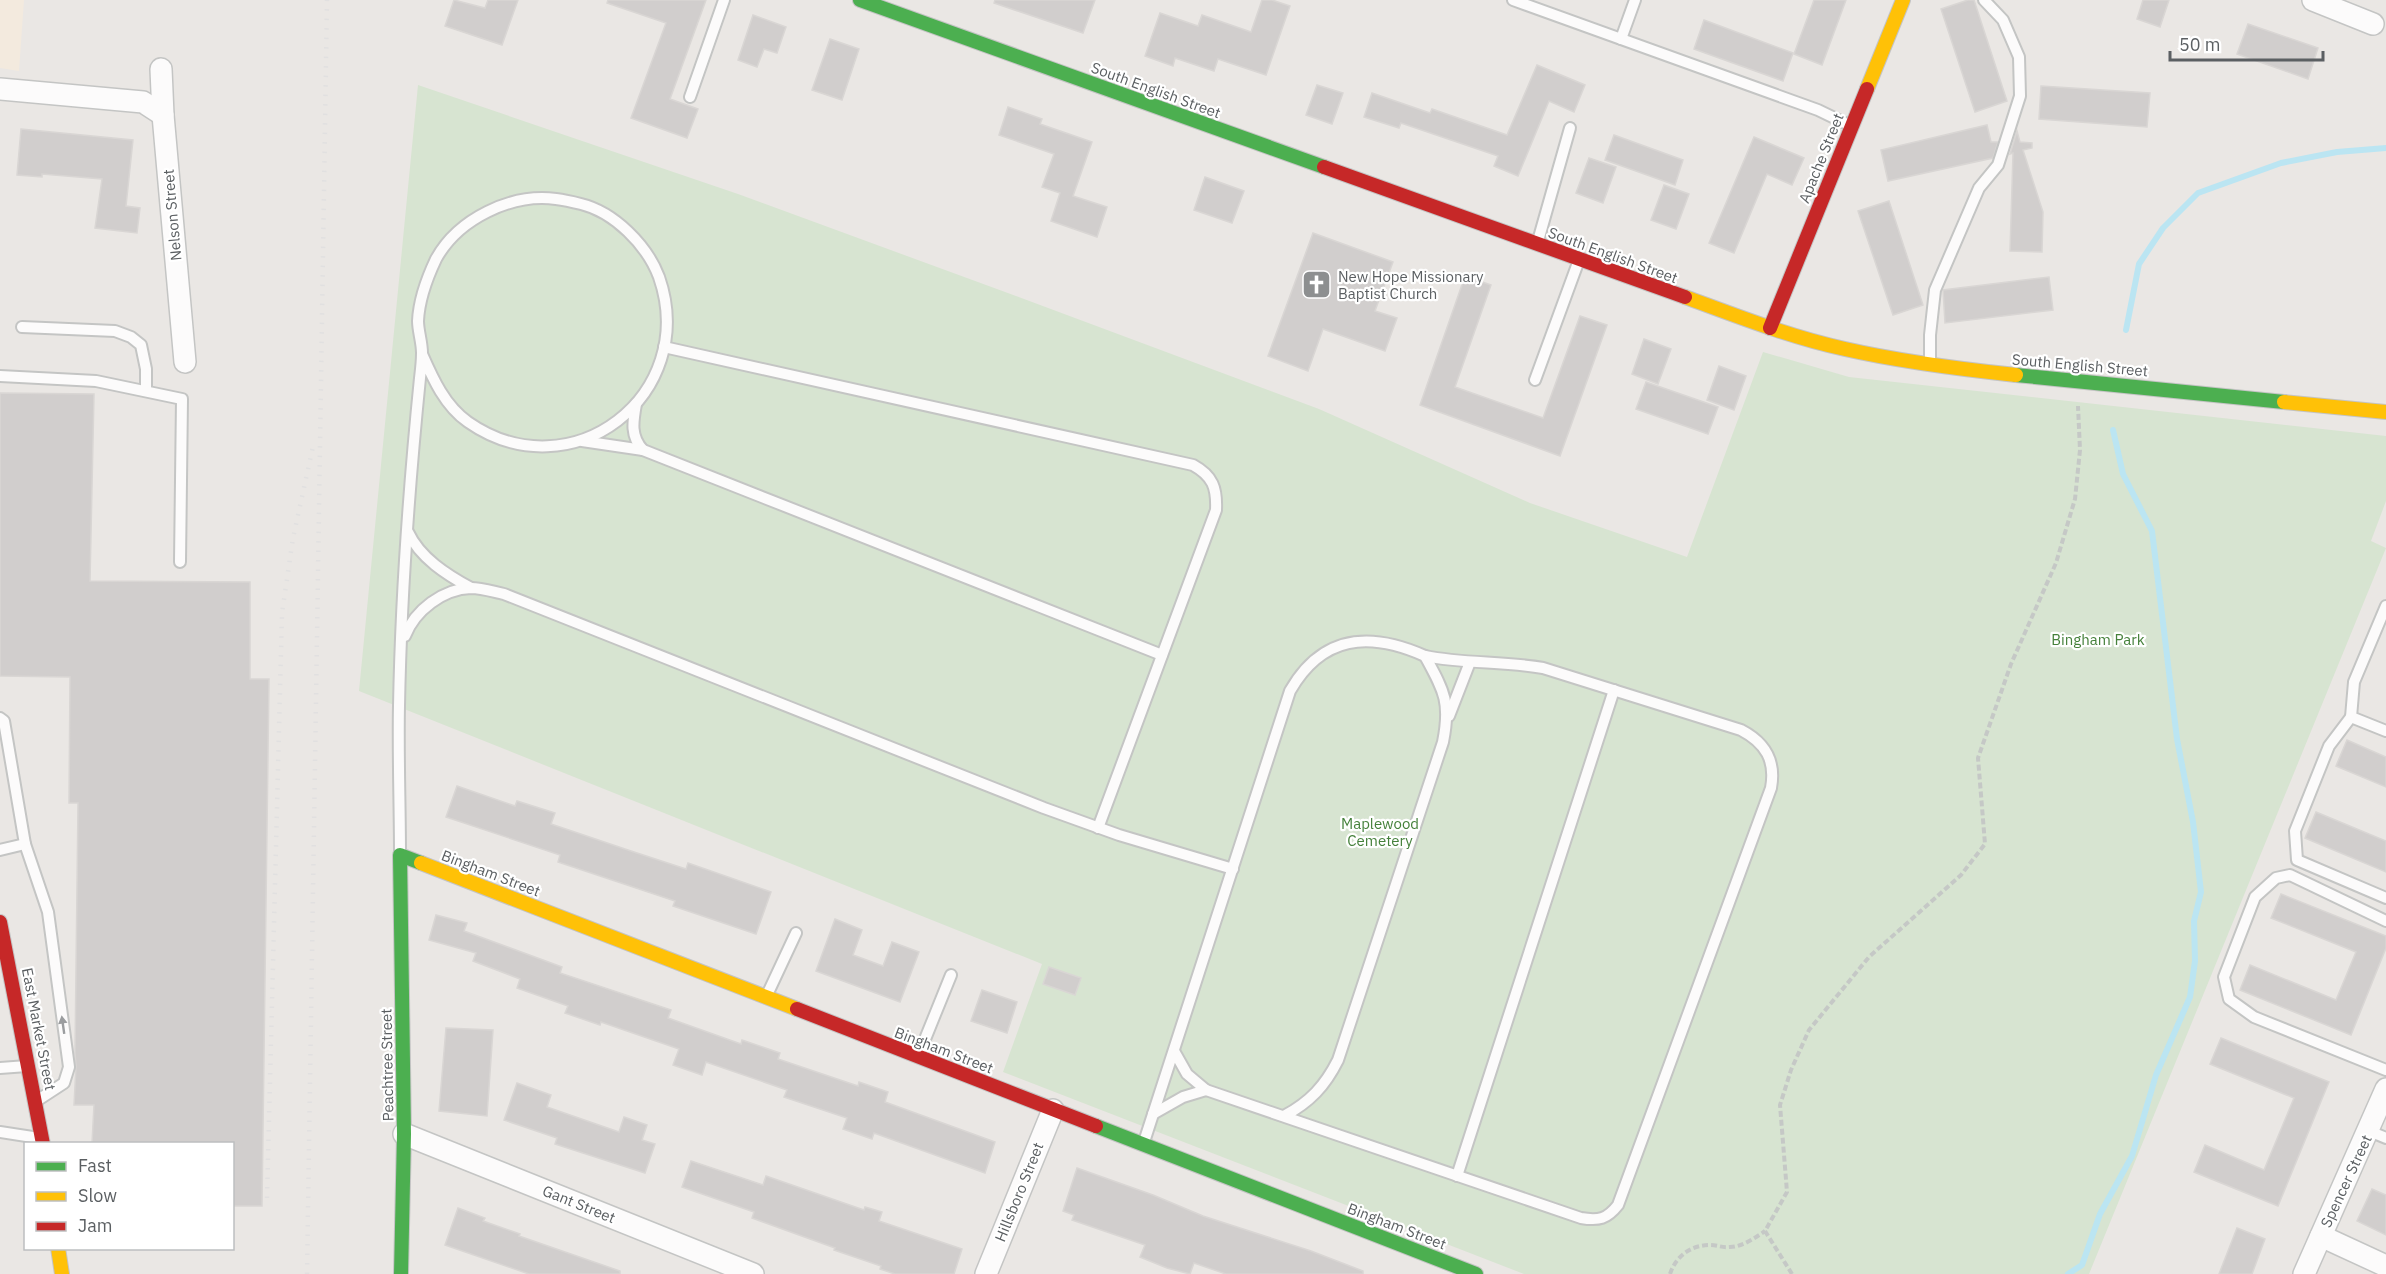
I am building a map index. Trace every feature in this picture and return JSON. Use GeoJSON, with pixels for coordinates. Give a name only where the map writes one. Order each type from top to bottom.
{"type":"FeatureCollection","features":[{"type":"Feature","properties":{"kind":"street","name":"South English Street"},"geometry":{"type":"LineString","coordinates":[[860,0],[1770,328],[1844,350],[1930,366],[2386,412]]}},
{"type":"Feature","properties":{"kind":"street","name":"Apache Street"},"geometry":{"type":"LineString","coordinates":[[1770,328],[1903,0]]}},
{"type":"Feature","properties":{"kind":"street"},"geometry":{"type":"LineString","coordinates":[[2313,0],[2373,24]]}},
{"type":"Feature","properties":{"kind":"street","name":"Nelson Street"},"geometry":{"type":"LineString","coordinates":[[161,69],[163,116],[185,362]]}},
{"type":"Feature","properties":{"kind":"street"},"geometry":{"type":"LineString","coordinates":[[0,89],[143,102],[163,116]]}},
{"type":"Feature","properties":{"kind":"street","name":"Bingham Street"},"geometry":{"type":"LineString","coordinates":[[400,855],[1476,1274]]}},
{"type":"Feature","properties":{"kind":"street","name":"Peachtree Street"},"geometry":{"type":"LineString","coordinates":[[400,855],[404,1134],[401,1274]]}},
{"type":"Feature","properties":{"kind":"street","name":"East Market Street"},"geometry":{"type":"LineString","coordinates":[[0,922],[43,1141]]}},
{"type":"Feature","properties":{"kind":"street","name":"Spencer Street"},"geometry":{"type":"LineString","coordinates":[[2304,1274],[2321,1236],[2378,1134],[2386,1089]]}},
{"type":"Feature","properties":{"kind":"street","name":"Hillsboro Street"},"geometry":{"type":"LineString","coordinates":[[986,1274],[1053,1110]]}},
{"type":"Feature","properties":{"kind":"street","name":"Gant Street"},"geometry":{"type":"LineString","coordinates":[[404,1134],[753,1274]]}},
{"type":"Feature","properties":{"kind":"street"},"geometry":{"type":"LineString","coordinates":[[2321,1236],[2386,1266]]}},
{"type":"Feature","properties":{"kind":"street"},"geometry":{"type":"LineString","coordinates":[[58,1250],[62,1274]]}},
{"type":"Feature","properties":{"kind":"lane"},"geometry":{"type":"LineString","coordinates":[[690,97],[724,0]]}},
{"type":"Feature","properties":{"kind":"lane"},"geometry":{"type":"LineString","coordinates":[[1513,0],[1818,110],[1851,126]]}},
{"type":"Feature","properties":{"kind":"lane"},"geometry":{"type":"LineString","coordinates":[[1621,39],[1635,0]]}},
{"type":"Feature","properties":{"kind":"lane"},"geometry":{"type":"LineString","coordinates":[[1930,366],[1930,335],[1935,290],[1979,188],[1998,165],[2020,96],[2019,57],[2003,20],[1984,0]]}},
{"type":"Feature","properties":{"kind":"lane"},"geometry":{"type":"LineString","coordinates":[[1537,244],[1570,128]]}},
{"type":"Feature","properties":{"kind":"lane"},"geometry":{"type":"LineString","coordinates":[[400,855],[399,706],[406,529],[422,354],[418,320],[424,287],[438,256],[460,230],[488,211],[520,200],[554,198],[587,206],[617,222],[641,246],[658,275],[668,315],[663,355],[646,393],[636,404],[618,422],[582,441],[542,448],[502,441],[466,421],[439,391],[422,354]]}},
{"type":"Feature","properties":{"kind":"lane"},"geometry":{"type":"LineString","coordinates":[[1535,380],[1579,259]]}},
{"type":"Feature","properties":{"kind":"lane"},"geometry":{"type":"LineString","coordinates":[[22,327],[115,331],[131,337],[141,345],[146,369],[146,390]]}},
{"type":"Feature","properties":{"kind":"lane"},"geometry":{"type":"LineString","coordinates":[[664,347],[1193,465],[1206,472],[1212,481],[1216,496],[1216,510],[1098,828]]}},
{"type":"Feature","properties":{"kind":"lane"},"geometry":{"type":"LineString","coordinates":[[0,376],[96,381],[182,399],[180,562]]}},
{"type":"Feature","properties":{"kind":"lane"},"geometry":{"type":"LineString","coordinates":[[636,404],[633,433],[636,443],[643,450]]}},
{"type":"Feature","properties":{"kind":"lane"},"geometry":{"type":"LineString","coordinates":[[582,441],[643,450],[1162,655]]}},
{"type":"Feature","properties":{"kind":"lane"},"geometry":{"type":"LineString","coordinates":[[406,529],[420,551],[448,574],[472,588],[521,599],[1033,804],[1098,828],[1233,869]]}},
{"type":"Feature","properties":{"kind":"lane"},"geometry":{"type":"LineString","coordinates":[[402,641],[408,627],[429,604],[446,594],[472,588]]}},
{"type":"Feature","properties":{"kind":"lane"},"geometry":{"type":"LineString","coordinates":[[2290,875],[2296,860],[2295,831],[2329,746],[2350,717],[2354,682],[2386,606]]}},
{"type":"Feature","properties":{"kind":"lane"},"geometry":{"type":"LineString","coordinates":[[1143,1145],[1173,1051],[1233,869],[1290,691],[1301,672],[1314,658],[1332,648],[1350,642],[1394,644],[1425,656],[1543,668],[1751,735],[1760,742],[1771,759],[1773,779],[1771,788],[1618,1205],[1604,1219],[1594,1221],[1581,1218],[1206,1090],[1187,1074],[1173,1051]]}},
{"type":"Feature","properties":{"kind":"lane"},"geometry":{"type":"LineString","coordinates":[[1284,1116],[1304,1105],[1318,1092],[1338,1060],[1443,742],[1447,707],[1443,690],[1425,656]]}},
{"type":"Feature","properties":{"kind":"lane"},"geometry":{"type":"LineString","coordinates":[[1447,719],[1470,662]]}},
{"type":"Feature","properties":{"kind":"lane"},"geometry":{"type":"LineString","coordinates":[[1457,1176],[1614,690]]}},
{"type":"Feature","properties":{"kind":"lane"},"geometry":{"type":"LineString","coordinates":[[2350,717],[2386,731]]}},
{"type":"Feature","properties":{"kind":"lane"},"geometry":{"type":"LineString","coordinates":[[0,718],[4,721],[25,844],[48,912],[69,1067],[64,1083],[36,1102]]}},
{"type":"Feature","properties":{"kind":"lane"},"geometry":{"type":"LineString","coordinates":[[0,850],[25,844]]}},
{"type":"Feature","properties":{"kind":"lane"},"geometry":{"type":"LineString","coordinates":[[2296,860],[2386,898]]}},
{"type":"Feature","properties":{"kind":"lane"},"geometry":{"type":"LineString","coordinates":[[2386,921],[2290,875],[2276,878],[2255,897],[2224,977],[2229,999],[2254,1017],[2386,1070]]}},
{"type":"Feature","properties":{"kind":"lane"},"geometry":{"type":"LineString","coordinates":[[766,998],[796,933]]}},
{"type":"Feature","properties":{"kind":"lane"},"geometry":{"type":"LineString","coordinates":[[918,1057],[951,975]]}},
{"type":"Feature","properties":{"kind":"lane"},"geometry":{"type":"LineString","coordinates":[[0,994],[15,995]]}},
{"type":"Feature","properties":{"kind":"lane"},"geometry":{"type":"LineString","coordinates":[[0,1068],[29,1066]]}},
{"type":"Feature","properties":{"kind":"lane"},"geometry":{"type":"LineString","coordinates":[[1153,1114],[1183,1097],[1206,1090]]}},
{"type":"Feature","properties":{"kind":"lane"},"geometry":{"type":"LineString","coordinates":[[0,1132],[43,1141]]}},
{"type":"Feature","properties":{"kind":"path"},"geometry":{"type":"LineString","coordinates":[[1670,1274],[1677,1259],[1687,1251],[1709,1245],[1730,1247],[1740,1245],[1765,1231],[1787,1192],[1780,1105],[1791,1070],[1809,1030],[1869,957],[1961,874],[1985,844],[1978,758],[2011,664],[2056,563],[2075,499],[2080,450],[2077,382]]}},
{"type":"Feature","properties":{"kind":"path"},"geometry":{"type":"LineString","coordinates":[[1765,1231],[1792,1274]]}},
{"type":"Feature","properties":{"kind":"shaded area"},"geometry":{"type":"Polygon","coordinates":[[[0,0],[24,0],[19,71],[0,68],[0,0]]]}},
{"type":"Feature","properties":{"kind":"green space","name":"Maplewood Cemetery"},"geometry":{"type":"Polygon","coordinates":[[[418,85],[738,194],[1016,296],[1319,409],[1530,503],[1687,557],[1763,352],[1849,377],[2386,436],[2386,501],[2371,541],[2386,548],[2089,1274],[1524,1274],[1003,1072],[1042,964],[359,691],[418,85]]]}},
{"type":"Feature","properties":{"kind":"building"},"geometry":{"type":"Polygon","coordinates":[[[454,0],[485,8],[488,0],[518,0],[502,45],[445,26],[454,0]]]}},
{"type":"Feature","properties":{"kind":"building"},"geometry":{"type":"Polygon","coordinates":[[[608,0],[706,0],[670,99],[698,109],[687,138],[631,118],[666,23],[607,3],[608,0]]]}},
{"type":"Feature","properties":{"kind":"building"},"geometry":{"type":"Polygon","coordinates":[[[995,0],[1095,0],[1083,33],[994,3],[995,0]]]}},
{"type":"Feature","properties":{"kind":"building"},"geometry":{"type":"Polygon","coordinates":[[[1262,0],[1272,0],[1290,6],[1266,75],[1218,59],[1214,71],[1175,58],[1173,66],[1145,56],[1160,13],[1198,26],[1202,15],[1251,32],[1262,0]]]}},
{"type":"Feature","properties":{"kind":"building"},"geometry":{"type":"Polygon","coordinates":[[[1814,0],[1846,0],[1822,65],[1794,54],[1814,0]]]}},
{"type":"Feature","properties":{"kind":"building"},"geometry":{"type":"Polygon","coordinates":[[[1974,0],[2007,101],[1975,112],[1941,9],[1974,0]]]}},
{"type":"Feature","properties":{"kind":"building"},"geometry":{"type":"Polygon","coordinates":[[[2143,0],[2169,0],[2160,27],[2137,19],[2143,0]]]}},
{"type":"Feature","properties":{"kind":"building"},"geometry":{"type":"Polygon","coordinates":[[[753,15],[786,27],[777,53],[764,49],[757,67],[738,60],[753,15]]]}},
{"type":"Feature","properties":{"kind":"building"},"geometry":{"type":"Polygon","coordinates":[[[1704,20],[1793,53],[1783,81],[1694,49],[1704,20]]]}},
{"type":"Feature","properties":{"kind":"building"},"geometry":{"type":"Polygon","coordinates":[[[2248,24],[2318,48],[2308,79],[2237,54],[2248,24]]]}},
{"type":"Feature","properties":{"kind":"building"},"geometry":{"type":"Polygon","coordinates":[[[830,39],[859,49],[842,100],[812,90],[830,39]]]}},
{"type":"Feature","properties":{"kind":"building"},"geometry":{"type":"Polygon","coordinates":[[[1537,65],[1585,85],[1574,112],[1549,101],[1518,176],[1494,166],[1498,156],[1401,123],[1399,128],[1364,117],[1372,93],[1430,113],[1432,109],[1507,135],[1537,65]]]}},
{"type":"Feature","properties":{"kind":"building"},"geometry":{"type":"Polygon","coordinates":[[[1317,85],[1343,93],[1332,124],[1306,115],[1317,85]]]}},
{"type":"Feature","properties":{"kind":"building"},"geometry":{"type":"Polygon","coordinates":[[[2041,86],[2150,93],[2147,127],[2039,119],[2041,86]]]}},
{"type":"Feature","properties":{"kind":"building"},"geometry":{"type":"Polygon","coordinates":[[[1008,107],[1042,119],[1040,124],[1092,142],[1073,196],[1107,207],[1097,237],[1051,221],[1060,193],[1042,187],[1054,154],[999,135],[1008,107]]]}},
{"type":"Feature","properties":{"kind":"building"},"geometry":{"type":"Polygon","coordinates":[[[1987,125],[1991,142],[1998,142],[1993,158],[1888,181],[1881,150],[1987,125]]]}},
{"type":"Feature","properties":{"kind":"building"},"geometry":{"type":"Polygon","coordinates":[[[21,129],[133,140],[126,206],[140,208],[137,233],[95,228],[102,179],[42,174],[42,177],[17,175],[21,129]]]}},
{"type":"Feature","properties":{"kind":"building"},"geometry":{"type":"Polygon","coordinates":[[[2017,131],[2020,142],[2032,143],[2032,148],[2023,150],[2043,212],[2042,252],[2010,251],[2013,153],[2010,154],[2017,131]]]}},
{"type":"Feature","properties":{"kind":"building"},"geometry":{"type":"Polygon","coordinates":[[[1614,135],[1683,160],[1675,185],[1605,160],[1614,135]]]}},
{"type":"Feature","properties":{"kind":"building"},"geometry":{"type":"Polygon","coordinates":[[[1754,137],[1804,158],[1792,185],[1767,174],[1734,253],[1709,243],[1754,137]]]}},
{"type":"Feature","properties":{"kind":"building"},"geometry":{"type":"Polygon","coordinates":[[[1589,158],[1616,167],[1603,203],[1576,193],[1589,158]]]}},
{"type":"Feature","properties":{"kind":"building"},"geometry":{"type":"Polygon","coordinates":[[[1205,177],[1244,191],[1232,223],[1194,210],[1205,177]]]}},
{"type":"Feature","properties":{"kind":"building"},"geometry":{"type":"Polygon","coordinates":[[[1664,185],[1689,194],[1676,229],[1651,220],[1664,185]]]}},
{"type":"Feature","properties":{"kind":"building"},"geometry":{"type":"Polygon","coordinates":[[[1889,201],[1923,305],[1893,315],[1858,211],[1889,201]]]}},
{"type":"Feature","properties":{"kind":"building","name":"New Hope Missionary Baptist Church"},"geometry":{"type":"Polygon","coordinates":[[[1313,233],[1393,262],[1375,311],[1397,318],[1385,351],[1323,329],[1308,371],[1268,356],[1313,233]]]}},
{"type":"Feature","properties":{"kind":"building"},"geometry":{"type":"Polygon","coordinates":[[[1465,276],[1491,285],[1455,387],[1543,418],[1580,316],[1607,325],[1560,456],[1420,405],[1465,276]]]}},
{"type":"Feature","properties":{"kind":"building"},"geometry":{"type":"Polygon","coordinates":[[[2049,277],[2053,310],[1945,323],[1943,290],[2049,277]]]}},
{"type":"Feature","properties":{"kind":"building"},"geometry":{"type":"Polygon","coordinates":[[[1644,339],[1671,349],[1658,384],[1632,374],[1644,339]]]}},
{"type":"Feature","properties":{"kind":"building"},"geometry":{"type":"Polygon","coordinates":[[[1719,366],[1746,376],[1734,410],[1707,400],[1719,366]]]}},
{"type":"Feature","properties":{"kind":"building"},"geometry":{"type":"Polygon","coordinates":[[[1646,382],[1718,407],[1708,434],[1636,409],[1646,382]]]}},
{"type":"Feature","properties":{"kind":"building"},"geometry":{"type":"Polygon","coordinates":[[[0,393],[94,394],[90,581],[250,582],[250,679],[269,679],[262,1206],[234,1206],[234,1142],[92,1142],[94,1105],[74,1105],[78,803],[69,803],[70,677],[0,676],[0,393]]]}},
{"type":"Feature","properties":{"kind":"building"},"geometry":{"type":"Polygon","coordinates":[[[2347,740],[2386,757],[2386,787],[2336,766],[2347,740]]]}},
{"type":"Feature","properties":{"kind":"building"},"geometry":{"type":"Polygon","coordinates":[[[457,786],[515,806],[517,801],[555,813],[551,824],[686,869],[688,863],[771,892],[756,934],[673,906],[675,901],[558,862],[560,855],[446,817],[457,786]]]}},
{"type":"Feature","properties":{"kind":"building"},"geometry":{"type":"Polygon","coordinates":[[[2316,812],[2386,841],[2386,872],[2305,838],[2316,812]]]}},
{"type":"Feature","properties":{"kind":"building"},"geometry":{"type":"Polygon","coordinates":[[[2281,894],[2386,936],[2386,948],[2351,1035],[2240,990],[2250,965],[2336,1000],[2356,952],[2271,918],[2281,894]]]}},
{"type":"Feature","properties":{"kind":"building"},"geometry":{"type":"Polygon","coordinates":[[[436,915],[467,923],[464,931],[562,967],[560,973],[671,1010],[668,1018],[741,1044],[742,1040],[780,1053],[778,1059],[858,1086],[859,1082],[888,1092],[885,1102],[995,1142],[985,1173],[874,1133],[872,1139],[843,1129],[847,1118],[784,1097],[787,1090],[706,1062],[702,1075],[673,1065],[679,1049],[601,1022],[600,1025],[565,1013],[568,1006],[517,988],[520,979],[473,961],[476,953],[429,940],[436,915]]]}},
{"type":"Feature","properties":{"kind":"building"},"geometry":{"type":"Polygon","coordinates":[[[835,919],[862,930],[853,955],[883,966],[892,942],[919,952],[900,1002],[816,971],[835,919]]]}},
{"type":"Feature","properties":{"kind":"building"},"geometry":{"type":"Polygon","coordinates":[[[1049,967],[1081,978],[1075,995],[1043,984],[1049,967]]]}},
{"type":"Feature","properties":{"kind":"building"},"geometry":{"type":"Polygon","coordinates":[[[982,990],[1017,1002],[1007,1033],[971,1021],[982,990]]]}},
{"type":"Feature","properties":{"kind":"building"},"geometry":{"type":"Polygon","coordinates":[[[446,1028],[493,1030],[487,1116],[439,1111],[446,1028]]]}},
{"type":"Feature","properties":{"kind":"building"},"geometry":{"type":"Polygon","coordinates":[[[2221,1038],[2329,1082],[2278,1206],[2194,1172],[2205,1145],[2264,1170],[2294,1098],[2210,1064],[2221,1038]]]}},
{"type":"Feature","properties":{"kind":"building"},"geometry":{"type":"Polygon","coordinates":[[[517,1083],[551,1095],[547,1107],[619,1132],[624,1117],[647,1125],[642,1140],[655,1144],[645,1173],[555,1144],[557,1138],[504,1120],[517,1083]]]}},
{"type":"Feature","properties":{"kind":"building"},"geometry":{"type":"Polygon","coordinates":[[[691,1161],[763,1185],[766,1176],[864,1210],[865,1207],[882,1212],[879,1221],[962,1249],[954,1274],[895,1274],[880,1269],[881,1266],[752,1218],[754,1212],[682,1187],[691,1161]]]}},
{"type":"Feature","properties":{"kind":"building"},"geometry":{"type":"Polygon","coordinates":[[[1077,1168],[1153,1195],[1203,1216],[1311,1251],[1363,1271],[1363,1274],[1226,1274],[1194,1263],[1190,1274],[1167,1268],[1140,1257],[1145,1245],[1072,1220],[1074,1215],[1063,1211],[1077,1168]]]}},
{"type":"Feature","properties":{"kind":"building"},"geometry":{"type":"Polygon","coordinates":[[[2372,1189],[2386,1195],[2386,1235],[2357,1221],[2372,1189]]]}},
{"type":"Feature","properties":{"kind":"building"},"geometry":{"type":"Polygon","coordinates":[[[458,1208],[485,1218],[483,1221],[520,1234],[519,1236],[620,1271],[620,1274],[529,1274],[445,1245],[458,1208]]]}},
{"type":"Feature","properties":{"kind":"building"},"geometry":{"type":"Polygon","coordinates":[[[2237,1228],[2265,1239],[2252,1274],[2219,1274],[2237,1228]]]}},
{"type":"Feature","properties":{"kind":"waterway"},"geometry":{"type":"LineString","coordinates":[[2126,330],[2139,264],[2163,228],[2198,193],[2281,163],[2337,152],[2386,148]]}},
{"type":"Feature","properties":{"kind":"waterway"},"geometry":{"type":"LineString","coordinates":[[2068,1274],[2082,1265],[2100,1214],[2132,1156],[2156,1075],[2190,997],[2195,961],[2194,921],[2201,892],[2193,822],[2177,739],[2152,531],[2123,474],[2113,430]]}},
{"type":"Feature","properties":{"kind":"railway"},"geometry":{"type":"LineString","coordinates":[[307,1274],[327,0]]}},
{"type":"Feature","properties":{"kind":"railway"},"geometry":{"type":"LineString","coordinates":[[267,1198],[282,613],[293,538],[314,442]]}},
{"type":"Feature","properties":{"kind":"traffic: fast"},"geometry":{"type":"LineString","coordinates":[[860,0],[1324,167]]}},
{"type":"Feature","properties":{"kind":"traffic: fast"},"geometry":{"type":"LineString","coordinates":[[2016,375],[2284,402]]}},
{"type":"Feature","properties":{"kind":"traffic: fast"},"geometry":{"type":"LineString","coordinates":[[401,1274],[404,1134],[400,855],[421,863]]}},
{"type":"Feature","properties":{"kind":"traffic: fast"},"geometry":{"type":"LineString","coordinates":[[1096,1126],[1476,1274]]}},
{"type":"Feature","properties":{"kind":"traffic: slow"},"geometry":{"type":"LineString","coordinates":[[1867,89],[1903,0]]}},
{"type":"Feature","properties":{"kind":"traffic: slow"},"geometry":{"type":"LineString","coordinates":[[1685,297],[1744,319],[1845,349],[1930,365],[2016,375]]}},
{"type":"Feature","properties":{"kind":"traffic: slow"},"geometry":{"type":"LineString","coordinates":[[2284,402],[2386,412]]}},
{"type":"Feature","properties":{"kind":"traffic: slow"},"geometry":{"type":"LineString","coordinates":[[421,863],[797,1009]]}},
{"type":"Feature","properties":{"kind":"traffic: slow"},"geometry":{"type":"LineString","coordinates":[[58,1250],[62,1274]]}},
{"type":"Feature","properties":{"kind":"traffic: jam"},"geometry":{"type":"LineString","coordinates":[[1770,328],[1867,89]]}},
{"type":"Feature","properties":{"kind":"traffic: jam"},"geometry":{"type":"LineString","coordinates":[[1324,167],[1685,297]]}},
{"type":"Feature","properties":{"kind":"traffic: jam"},"geometry":{"type":"LineString","coordinates":[[0,922],[43,1142]]}},
{"type":"Feature","properties":{"kind":"traffic: jam"},"geometry":{"type":"LineString","coordinates":[[797,1009],[1096,1126]]}},
{"type":"Feature","properties":{"kind":"place","name":"New Hope Missionary Baptist Church"},"geometry":{"type":"Point","coordinates":[1317,285]}},
{"type":"Feature","properties":{"kind":"park label","name":"Bingham Park"},"geometry":{"type":"Point","coordinates":[2098,639]}}]}
